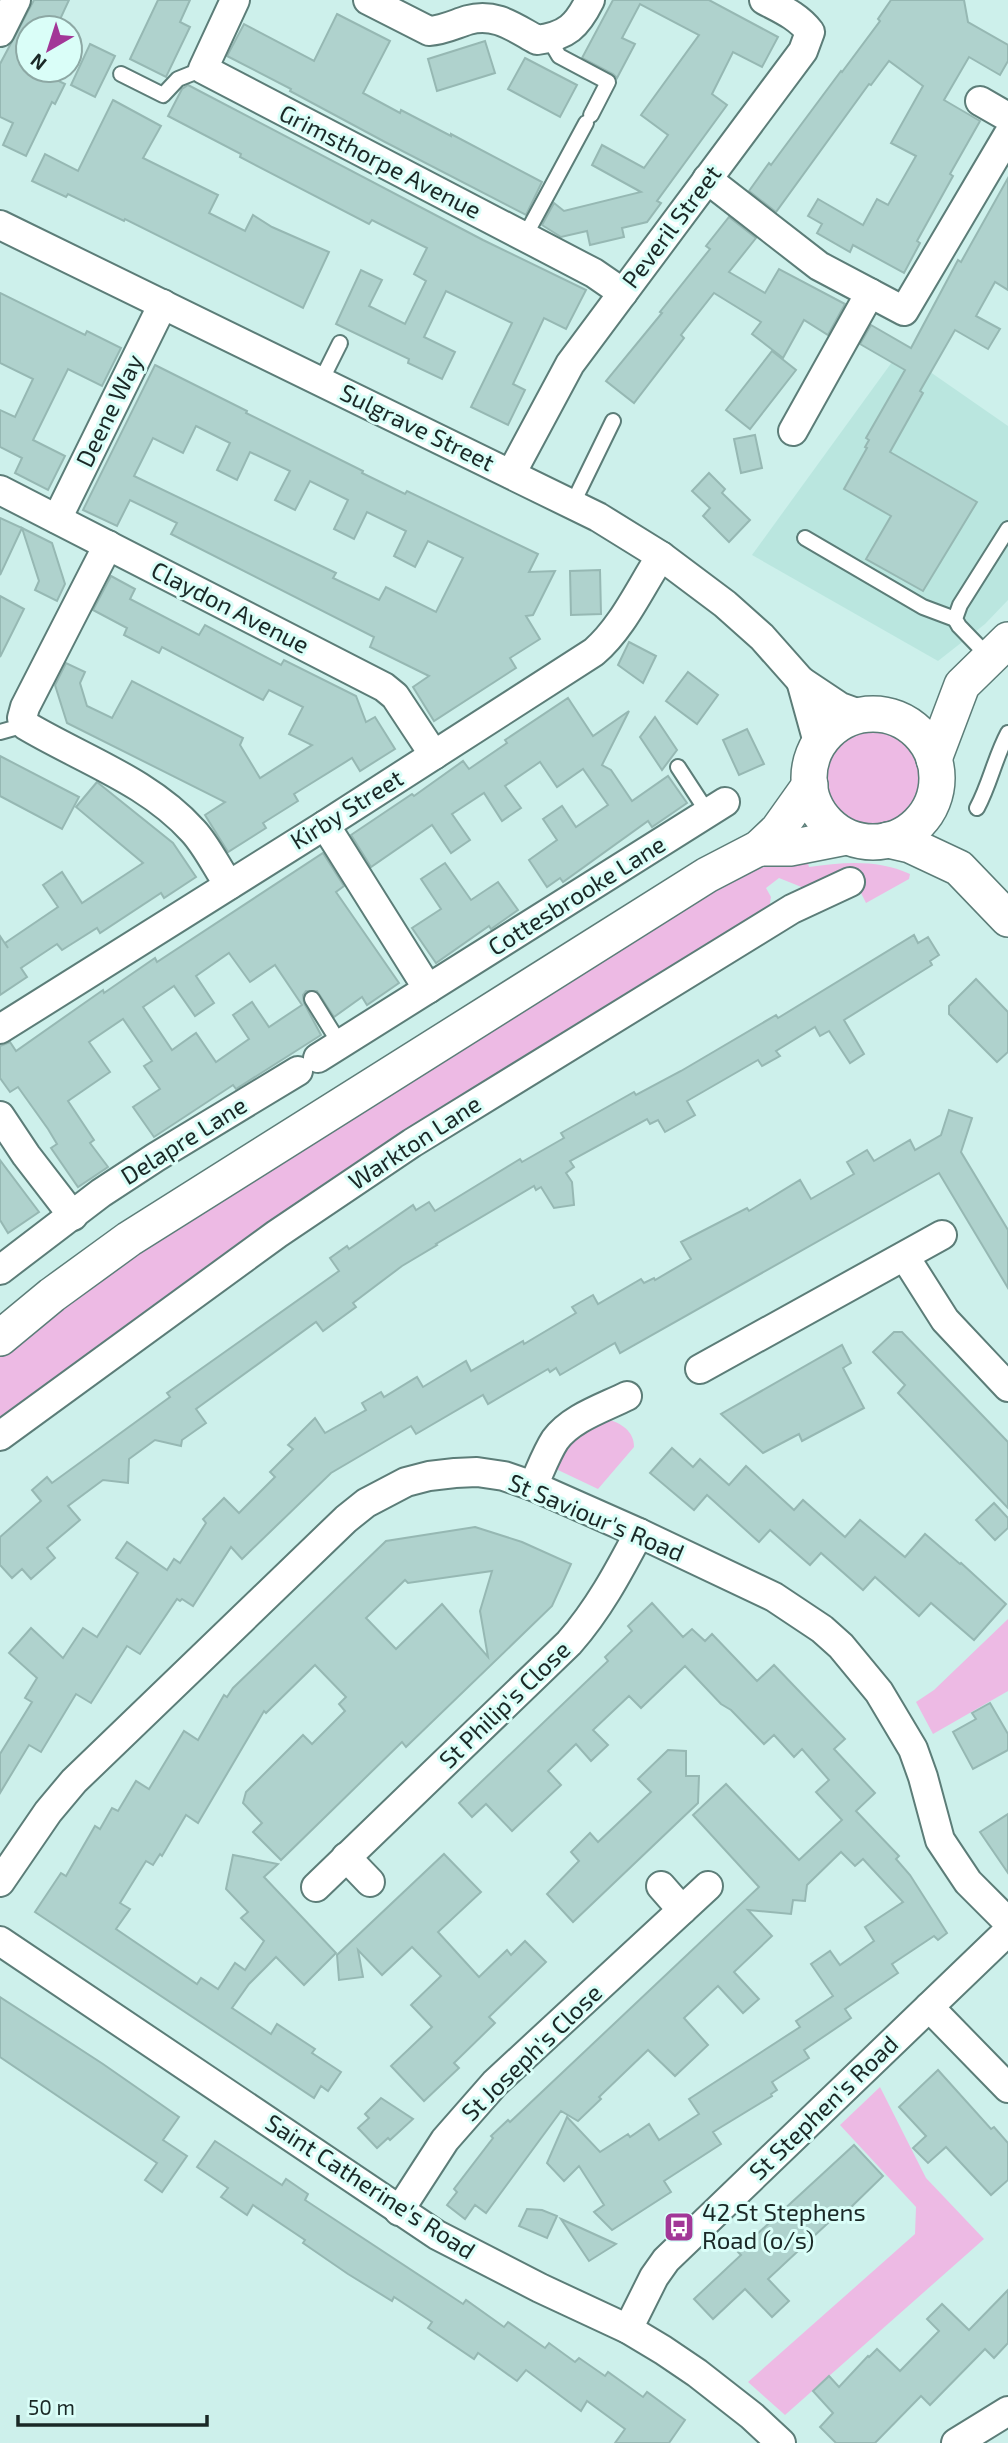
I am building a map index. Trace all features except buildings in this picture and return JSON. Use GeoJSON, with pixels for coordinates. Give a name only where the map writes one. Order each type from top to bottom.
{"type":"FeatureCollection","features":[{"type":"Feature","properties":{"kind":"street"},"geometry":{"type":"LineString","coordinates":[[0,32],[16,0]]}},
{"type":"Feature","properties":{"kind":"street"},"geometry":{"type":"LineString","coordinates":[[203,69],[235,0]]}},
{"type":"Feature","properties":{"kind":"street"},"geometry":{"type":"LineString","coordinates":[[368,0],[429,31],[439,31],[485,17],[498,19],[537,40],[549,38],[571,28],[582,16],[590,0]]}},
{"type":"Feature","properties":{"kind":"street","name":"Peveril Street"},"geometry":{"type":"LineString","coordinates":[[511,474],[569,364],[796,62],[808,41],[810,32],[799,20],[764,0]]}},
{"type":"Feature","properties":{"kind":"street","name":"Grimsthorpe Avenue"},"geometry":{"type":"LineString","coordinates":[[203,69],[362,154],[525,236],[594,273],[623,293]]}},
{"type":"Feature","properties":{"kind":"street"},"geometry":{"type":"LineString","coordinates":[[980,101],[1008,117]]}},
{"type":"Feature","properties":{"kind":"street"},"geometry":{"type":"LineString","coordinates":[[707,180],[818,266],[904,311],[1008,135]]}},
{"type":"Feature","properties":{"kind":"street","name":"Sulgrave Street"},"geometry":{"type":"LineString","coordinates":[[0,225],[598,517],[661,556],[725,604],[762,636],[801,681],[840,707],[876,716]]}},
{"type":"Feature","properties":{"kind":"street"},"geometry":{"type":"LineString","coordinates":[[793,430],[870,293]]}},
{"type":"Feature","properties":{"kind":"street","name":"Deene Way"},"geometry":{"type":"LineString","coordinates":[[57,519],[163,304]]}},
{"type":"Feature","properties":{"kind":"street","name":"Claydon Avenue"},"geometry":{"type":"LineString","coordinates":[[0,490],[384,687],[394,696],[434,755]]}},
{"type":"Feature","properties":{"kind":"street"},"geometry":{"type":"LineString","coordinates":[[108,545],[24,707],[22,718],[13,729],[129,780],[169,807],[195,832],[229,885]]}},
{"type":"Feature","properties":{"kind":"street","name":"Kirby Street"},"geometry":{"type":"LineString","coordinates":[[0,1029],[594,652],[618,626],[661,556]]}},
{"type":"Feature","properties":{"kind":"street"},"geometry":{"type":"LineString","coordinates":[[876,716],[902,721],[918,732],[931,750],[937,769],[936,793],[929,811],[919,824],[897,838],[871,843],[846,837],[821,816],[812,797],[809,772],[818,746],[837,726],[876,716],[911,711],[962,685],[999,648]]}},
{"type":"Feature","properties":{"kind":"street","name":"Sulgrave Street"},"geometry":{"type":"LineString","coordinates":[[801,681],[818,746]]}},
{"type":"Feature","properties":{"kind":"street"},"geometry":{"type":"LineString","coordinates":[[934,759],[962,685]]}},
{"type":"Feature","properties":{"kind":"street"},"geometry":{"type":"LineString","coordinates":[[0,1338],[52,1295],[141,1231],[707,875],[760,848],[778,830],[810,785]]}},
{"type":"Feature","properties":{"kind":"street"},"geometry":{"type":"LineString","coordinates":[[934,799],[959,868]]}},
{"type":"Feature","properties":{"kind":"street","name":"Cottesbrooke Lane"},"geometry":{"type":"LineString","coordinates":[[319,1058],[716,808]]}},
{"type":"Feature","properties":{"kind":"street"},"geometry":{"type":"LineString","coordinates":[[324,825],[428,989]]}},
{"type":"Feature","properties":{"kind":"street"},"geometry":{"type":"LineString","coordinates":[[760,848],[790,848],[846,837]]}},
{"type":"Feature","properties":{"kind":"street"},"geometry":{"type":"LineString","coordinates":[[888,840],[910,845],[959,868],[1008,919]]}},
{"type":"Feature","properties":{"kind":"street","name":"Warkton Lane"},"geometry":{"type":"LineString","coordinates":[[0,1436],[277,1234],[412,1143],[792,909],[850,882]]}},
{"type":"Feature","properties":{"kind":"street","name":"Delapre Lane"},"geometry":{"type":"LineString","coordinates":[[0,1270],[101,1194],[156,1157],[319,1058]]}},
{"type":"Feature","properties":{"kind":"street"},"geometry":{"type":"LineString","coordinates":[[0,1116],[73,1216]]}},
{"type":"Feature","properties":{"kind":"street"},"geometry":{"type":"LineString","coordinates":[[700,1369],[942,1235]]}},
{"type":"Feature","properties":{"kind":"street"},"geometry":{"type":"LineString","coordinates":[[905,1257],[945,1320],[1008,1387]]}},
{"type":"Feature","properties":{"kind":"street"},"geometry":{"type":"LineString","coordinates":[[533,1486],[561,1433],[571,1424],[627,1396]]}},
{"type":"Feature","properties":{"kind":"street","name":"St Saviour's Road"},"geometry":{"type":"LineString","coordinates":[[0,1882],[48,1812],[74,1781],[346,1519],[366,1503],[406,1482],[477,1472],[504,1476],[533,1486],[639,1534],[774,1597],[822,1629],[841,1646],[879,1692],[898,1721],[923,1777],[940,1840],[968,1882],[1008,1922]]}},
{"type":"Feature","properties":{"kind":"street","name":"St Philip's Close"},"geometry":{"type":"LineString","coordinates":[[316,1887],[569,1643],[614,1583],[639,1534]]}},
{"type":"Feature","properties":{"kind":"street"},"geometry":{"type":"LineString","coordinates":[[346,1857],[370,1882]]}},
{"type":"Feature","properties":{"kind":"street"},"geometry":{"type":"LineString","coordinates":[[661,1886],[682,1910]]}},
{"type":"Feature","properties":{"kind":"street","name":"St Joseph's Close"},"geometry":{"type":"LineString","coordinates":[[399,2211],[445,2140],[495,2082],[708,1886]]}},
{"type":"Feature","properties":{"kind":"street","name":"St Stephen's Road"},"geometry":{"type":"LineString","coordinates":[[628,2329],[653,2277],[666,2260],[1008,1931]]}},
{"type":"Feature","properties":{"kind":"street","name":"Saint Catherine's Road"},"geometry":{"type":"LineString","coordinates":[[0,1941],[437,2235],[628,2329],[697,2374],[752,2416],[781,2443]]}},
{"type":"Feature","properties":{"kind":"street"},"geometry":{"type":"LineString","coordinates":[[929,2007],[1008,2088]]}},
{"type":"Feature","properties":{"kind":"street"},"geometry":{"type":"LineString","coordinates":[[956,2443],[1008,2411]]}},
{"type":"Feature","properties":{"kind":"lane"},"geometry":{"type":"LineString","coordinates":[[525,236],[608,82],[559,56],[549,38]]}},
{"type":"Feature","properties":{"kind":"lane"},"geometry":{"type":"LineString","coordinates":[[121,74],[163,94],[178,79],[203,69]]}},
{"type":"Feature","properties":{"kind":"lane"},"geometry":{"type":"LineString","coordinates":[[321,381],[340,343]]}},
{"type":"Feature","properties":{"kind":"lane"},"geometry":{"type":"LineString","coordinates":[[572,505],[613,421]]}},
{"type":"Feature","properties":{"kind":"lane"},"geometry":{"type":"LineString","coordinates":[[955,619],[960,606],[1008,529]]}},
{"type":"Feature","properties":{"kind":"lane"},"geometry":{"type":"LineString","coordinates":[[805,538],[923,607],[955,619],[959,626],[999,648]]}},
{"type":"Feature","properties":{"kind":"lane"},"geometry":{"type":"LineString","coordinates":[[977,808],[1008,733]]}},
{"type":"Feature","properties":{"kind":"lane"},"geometry":{"type":"LineString","coordinates":[[678,768],[716,808]]}},
{"type":"Feature","properties":{"kind":"lane"},"geometry":{"type":"LineString","coordinates":[[312,999],[319,1058]]}},
{"type":"Feature","properties":{"kind":"shaded area"},"geometry":{"type":"Polygon","coordinates":[[[900,351],[1008,426],[1008,600],[985,624],[938,661],[752,555],[900,351]]]}},
{"type":"Feature","properties":{"kind":"shaded area"},"geometry":{"type":"Polygon","coordinates":[[[873,729],[892,732],[908,743],[919,759],[922,778],[919,797],[908,813],[892,824],[873,827],[854,824],[838,813],[827,797],[824,778],[827,759],[838,743],[854,732],[873,729]]]}},
{"type":"Feature","properties":{"kind":"shaded area"},"geometry":{"type":"Polygon","coordinates":[[[806,856],[809,867],[847,863],[873,864],[910,874],[909,879],[866,903],[849,869],[804,888],[779,878],[766,888],[771,897],[769,909],[492,1076],[370,1155],[0,1421],[0,1354],[186,1215],[730,879],[806,856]]]}},
{"type":"Feature","properties":{"kind":"shaded area"},"geometry":{"type":"Polygon","coordinates":[[[607,1419],[626,1428],[632,1436],[634,1447],[598,1489],[558,1470],[557,1461],[564,1442],[607,1419]]]}},
{"type":"Feature","properties":{"kind":"shaded area"},"geometry":{"type":"Polygon","coordinates":[[[1008,1619],[1008,1691],[933,1734],[916,1702],[934,1690],[1008,1619]]]}},
{"type":"Feature","properties":{"kind":"shaded area"},"geometry":{"type":"Polygon","coordinates":[[[880,2087],[926,2178],[984,2239],[785,2415],[748,2382],[915,2234],[916,2207],[840,2125],[880,2087]]]}},
{"type":"Feature","properties":{"kind":"place","name":"42 St Stephens Road (o/s)"},"geometry":{"type":"Point","coordinates":[679,2227]}}]}
